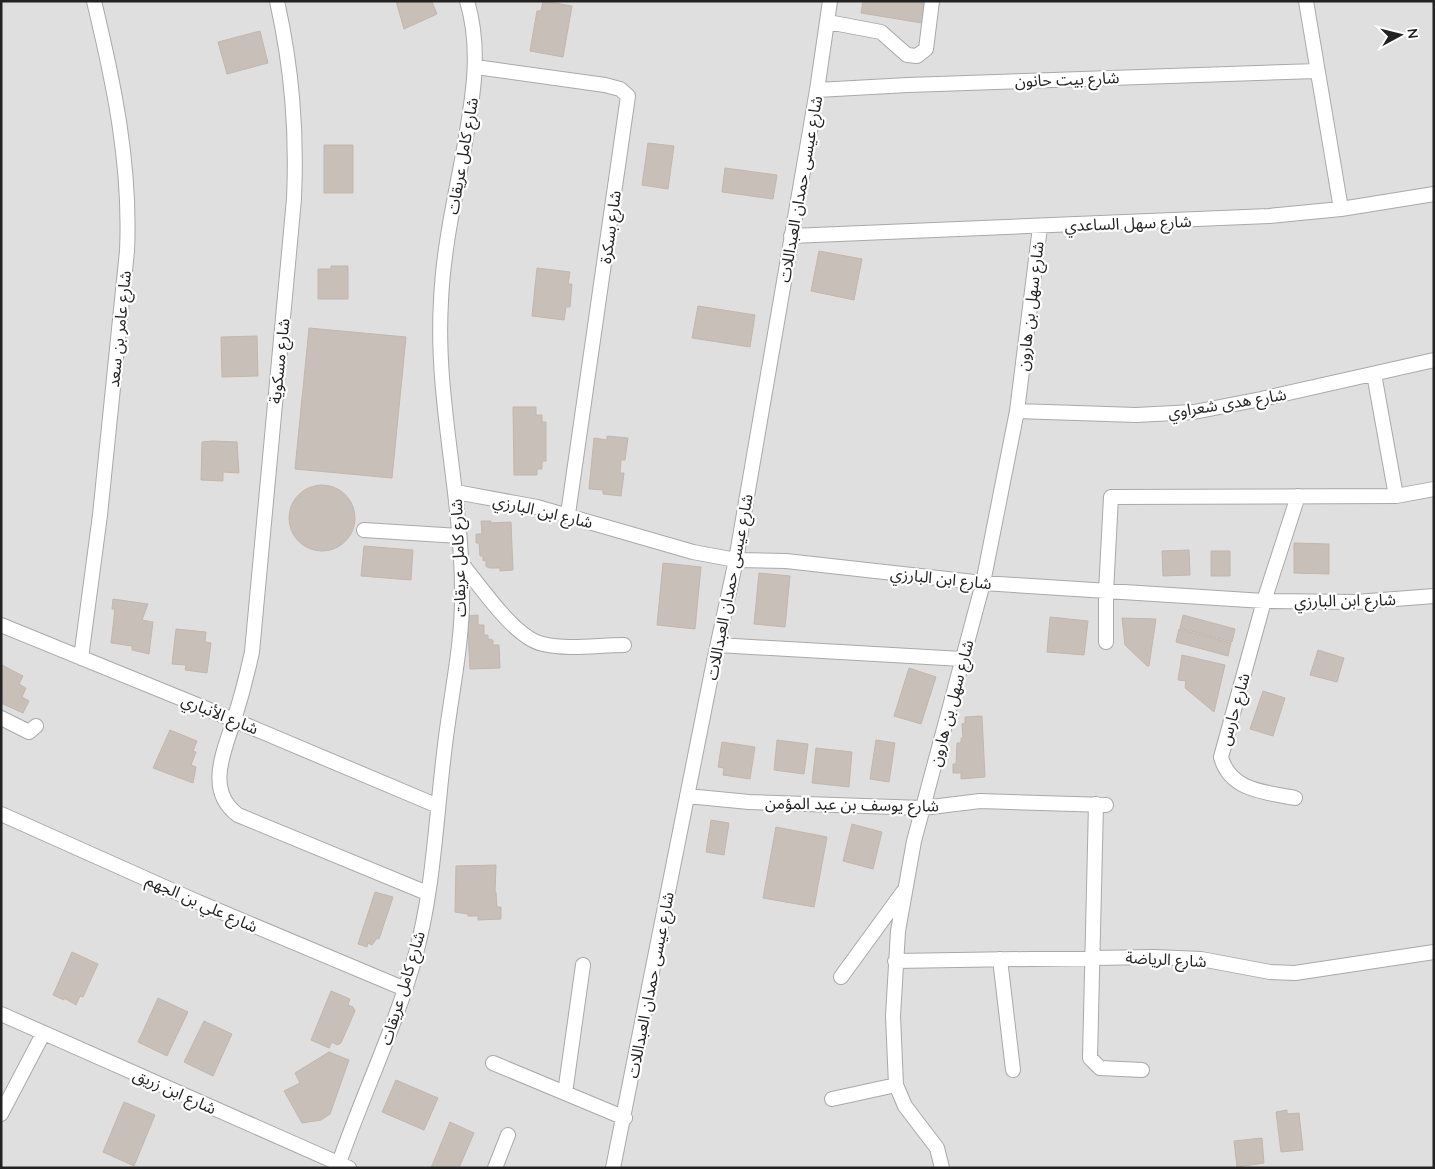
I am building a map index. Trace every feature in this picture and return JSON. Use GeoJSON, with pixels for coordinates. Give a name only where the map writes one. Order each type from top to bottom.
{"type":"FeatureCollection","features":[{"type":"Feature","properties":{"kind":"street","name":"شارع عامر بن سعد"},"geometry":{"type":"LineString","coordinates":[[81,658],[101,505],[127,251],[129,208],[125,152],[111,72],[94,1]]}},
{"type":"Feature","properties":{"kind":"street","name":"شارع مسكوية"},"geometry":{"type":"LineString","coordinates":[[277,1],[288,59],[293,102],[296,144],[294,199],[252,652],[234,720],[221,755],[219,772],[222,794],[228,808],[238,816],[427,893]]}},
{"type":"Feature","properties":{"kind":"street","name":"شارع كامل عريقات"},"geometry":{"type":"LineString","coordinates":[[344,1165],[416,954],[427,893],[462,611],[456,492],[444,407],[439,319],[447,237],[471,107],[476,67],[475,40],[467,1]]}},
{"type":"Feature","properties":{"kind":"street"},"geometry":{"type":"LineString","coordinates":[[828,22],[881,32],[907,55],[917,56],[926,49],[932,1]]}},
{"type":"Feature","properties":{"kind":"street"},"geometry":{"type":"LineString","coordinates":[[1306,1],[1341,209]]}},
{"type":"Feature","properties":{"kind":"street","name":"شارع عيسى حمدان العبداللات"},"geometry":{"type":"LineString","coordinates":[[613,1168],[625,1118],[687,796],[736,560],[831,2]]}},
{"type":"Feature","properties":{"kind":"street","name":"شارع بسكرة"},"geometry":{"type":"LineString","coordinates":[[476,67],[605,85],[620,89],[628,96],[568,514]]}},
{"type":"Feature","properties":{"kind":"street","name":"شارع بيت حانون"},"geometry":{"type":"LineString","coordinates":[[817,90],[908,84],[1317,70]]}},
{"type":"Feature","properties":{"kind":"street","name":"شارع سهل الساعدي"},"geometry":{"type":"LineString","coordinates":[[791,236],[1269,216],[1341,209],[1434,194]]}},
{"type":"Feature","properties":{"kind":"street","name":"شارع سهل بن هارون"},"geometry":{"type":"LineString","coordinates":[[942,1168],[937,1148],[905,1106],[896,1085],[893,1016],[895,961],[906,888],[923,808],[983,583],[1017,411],[1040,227]]}},
{"type":"Feature","properties":{"kind":"street","name":"شارع هدى شعراوي"},"geometry":{"type":"LineString","coordinates":[[1017,411],[1136,415],[1194,412],[1434,360]]}},
{"type":"Feature","properties":{"kind":"street"},"geometry":{"type":"LineString","coordinates":[[1374,374],[1396,496]]}},
{"type":"Feature","properties":{"kind":"street"},"geometry":{"type":"LineString","coordinates":[[1106,642],[1106,592],[1111,497],[1396,496],[1434,489]]}},
{"type":"Feature","properties":{"kind":"street","name":"شارع ابن البارزي"},"geometry":{"type":"LineString","coordinates":[[456,492],[568,514],[693,552],[736,560],[786,561],[983,583],[1264,601],[1356,602],[1434,596]]}},
{"type":"Feature","properties":{"kind":"street","name":"شارع حارس"},"geometry":{"type":"LineString","coordinates":[[1295,798],[1242,785],[1229,776],[1221,757],[1264,601],[1298,496]]}},
{"type":"Feature","properties":{"kind":"street"},"geometry":{"type":"LineString","coordinates":[[364,530],[459,536]]}},
{"type":"Feature","properties":{"kind":"street"},"geometry":{"type":"LineString","coordinates":[[461,562],[514,626],[531,640],[554,646],[624,645]]}},
{"type":"Feature","properties":{"kind":"street","name":"شارع الأنباري"},"geometry":{"type":"LineString","coordinates":[[1,625],[438,806]]}},
{"type":"Feature","properties":{"kind":"street"},"geometry":{"type":"LineString","coordinates":[[718,645],[962,659]]}},
{"type":"Feature","properties":{"kind":"street"},"geometry":{"type":"LineString","coordinates":[[1,718],[29,732],[36,726]]}},
{"type":"Feature","properties":{"kind":"street","name":"شارع يوسف بن عبد المؤمن"},"geometry":{"type":"LineString","coordinates":[[687,796],[759,802],[923,808],[980,801],[1101,805],[1093,957]]}},
{"type":"Feature","properties":{"kind":"street","name":"شارع علي بن الجهم"},"geometry":{"type":"LineString","coordinates":[[1,814],[198,902],[405,989]]}},
{"type":"Feature","properties":{"kind":"street"},"geometry":{"type":"LineString","coordinates":[[841,977],[906,888]]}},
{"type":"Feature","properties":{"kind":"street","name":"شارع الرياضة"},"geometry":{"type":"LineString","coordinates":[[895,961],[1093,957],[1201,959],[1270,972],[1296,973],[1434,952]]}},
{"type":"Feature","properties":{"kind":"street"},"geometry":{"type":"LineString","coordinates":[[1093,957],[1090,1058],[1100,1068],[1142,1070]]}},
{"type":"Feature","properties":{"kind":"street"},"geometry":{"type":"LineString","coordinates":[[1000,959],[1013,1070]]}},
{"type":"Feature","properties":{"kind":"street"},"geometry":{"type":"LineString","coordinates":[[565,1093],[583,965]]}},
{"type":"Feature","properties":{"kind":"street","name":"شارع ابن زريق"},"geometry":{"type":"LineString","coordinates":[[1,1014],[344,1165]]}},
{"type":"Feature","properties":{"kind":"street"},"geometry":{"type":"LineString","coordinates":[[1,1114],[43,1034]]}},
{"type":"Feature","properties":{"kind":"street"},"geometry":{"type":"LineString","coordinates":[[493,1063],[625,1118]]}},
{"type":"Feature","properties":{"kind":"street"},"geometry":{"type":"LineString","coordinates":[[832,1099],[896,1085]]}},
{"type":"Feature","properties":{"kind":"street"},"geometry":{"type":"LineString","coordinates":[[495,1168],[508,1135]]}},
{"type":"Feature","properties":{"kind":"shaded area"},"geometry":{"type":"Polygon","coordinates":[[[1,1],[1434,1],[1434,1168],[1,1168],[1,1]]]}},
{"type":"Feature","properties":{"kind":"building"},"geometry":{"type":"Polygon","coordinates":[[[396,1],[435,1],[432,2],[437,14],[404,29],[396,1]]]}},
{"type":"Feature","properties":{"kind":"building"},"geometry":{"type":"Polygon","coordinates":[[[543,1],[572,6],[563,57],[530,51],[537,11],[541,11],[543,1]]]}},
{"type":"Feature","properties":{"kind":"building"},"geometry":{"type":"Polygon","coordinates":[[[863,1],[925,1],[922,23],[861,13],[863,1]]]}},
{"type":"Feature","properties":{"kind":"building"},"geometry":{"type":"Polygon","coordinates":[[[260,31],[268,63],[227,74],[218,42],[260,31]]]}},
{"type":"Feature","properties":{"kind":"building"},"geometry":{"type":"Polygon","coordinates":[[[648,143],[674,146],[668,189],[642,185],[648,143]]]}},
{"type":"Feature","properties":{"kind":"building"},"geometry":{"type":"Polygon","coordinates":[[[324,145],[353,145],[353,193],[324,193],[324,145]]]}},
{"type":"Feature","properties":{"kind":"building"},"geometry":{"type":"Polygon","coordinates":[[[725,168],[777,175],[773,199],[722,192],[725,168]]]}},
{"type":"Feature","properties":{"kind":"building"},"geometry":{"type":"Polygon","coordinates":[[[819,251],[862,259],[854,300],[811,291],[819,251]]]}},
{"type":"Feature","properties":{"kind":"building"},"geometry":{"type":"Polygon","coordinates":[[[331,266],[348,266],[348,299],[318,299],[318,269],[331,269],[331,266]]]}},
{"type":"Feature","properties":{"kind":"building"},"geometry":{"type":"Polygon","coordinates":[[[537,268],[570,272],[568,284],[572,284],[570,307],[566,307],[564,320],[532,316],[537,268]]]}},
{"type":"Feature","properties":{"kind":"building"},"geometry":{"type":"Polygon","coordinates":[[[698,306],[755,315],[750,347],[692,338],[698,306]]]}},
{"type":"Feature","properties":{"kind":"building"},"geometry":{"type":"Polygon","coordinates":[[[309,328],[406,337],[392,478],[295,469],[309,328]]]}},
{"type":"Feature","properties":{"kind":"building"},"geometry":{"type":"Polygon","coordinates":[[[257,336],[258,376],[222,377],[221,337],[257,336]]]}},
{"type":"Feature","properties":{"kind":"building"},"geometry":{"type":"Polygon","coordinates":[[[513,407],[536,407],[536,415],[542,415],[542,422],[546,422],[546,461],[542,461],[542,469],[537,469],[537,475],[514,475],[513,407]]]}},
{"type":"Feature","properties":{"kind":"building"},"geometry":{"type":"Polygon","coordinates":[[[607,436],[628,438],[625,460],[621,460],[620,473],[624,473],[621,496],[603,494],[603,490],[589,489],[594,438],[607,440],[607,436]]]}},
{"type":"Feature","properties":{"kind":"building"},"geometry":{"type":"Polygon","coordinates":[[[202,442],[237,442],[239,473],[223,472],[223,481],[201,480],[202,442]]]}},
{"type":"Feature","properties":{"kind":"building"},"geometry":{"type":"Polygon","coordinates":[[[316,485],[328,485],[340,490],[350,500],[355,512],[353,531],[340,546],[328,551],[316,551],[304,546],[294,536],[289,524],[289,512],[294,500],[304,490],[316,485]]]}},
{"type":"Feature","properties":{"kind":"building"},"geometry":{"type":"Polygon","coordinates":[[[481,521],[491,521],[491,523],[511,522],[513,570],[500,571],[500,568],[489,568],[486,566],[486,560],[483,561],[483,556],[480,556],[479,543],[476,543],[476,534],[482,534],[481,521]]]}},
{"type":"Feature","properties":{"kind":"building"},"geometry":{"type":"Polygon","coordinates":[[[1294,543],[1329,544],[1329,574],[1294,573],[1294,543]]]}},
{"type":"Feature","properties":{"kind":"building"},"geometry":{"type":"Polygon","coordinates":[[[364,546],[413,550],[411,580],[361,576],[364,546]]]}},
{"type":"Feature","properties":{"kind":"building"},"geometry":{"type":"Polygon","coordinates":[[[1189,550],[1190,575],[1163,576],[1162,551],[1189,550]]]}},
{"type":"Feature","properties":{"kind":"building"},"geometry":{"type":"Polygon","coordinates":[[[1211,551],[1230,551],[1230,576],[1211,576],[1211,551]]]}},
{"type":"Feature","properties":{"kind":"building"},"geometry":{"type":"Polygon","coordinates":[[[663,563],[701,567],[695,629],[657,625],[663,563]]]}},
{"type":"Feature","properties":{"kind":"building"},"geometry":{"type":"Polygon","coordinates":[[[759,573],[790,576],[785,627],[754,624],[759,573]]]}},
{"type":"Feature","properties":{"kind":"building"},"geometry":{"type":"Polygon","coordinates":[[[113,599],[148,604],[142,620],[153,622],[149,654],[132,650],[132,646],[111,643],[115,609],[112,609],[113,599]]]}},
{"type":"Feature","properties":{"kind":"building"},"geometry":{"type":"Polygon","coordinates":[[[478,615],[478,625],[484,625],[484,635],[488,635],[488,639],[493,640],[493,645],[499,645],[500,668],[470,669],[467,616],[478,615]]]}},
{"type":"Feature","properties":{"kind":"building"},"geometry":{"type":"Polygon","coordinates":[[[1183,615],[1235,629],[1232,642],[1180,628],[1183,615]]]}},
{"type":"Feature","properties":{"kind":"building"},"geometry":{"type":"Polygon","coordinates":[[[1050,617],[1088,621],[1084,655],[1047,652],[1050,617]]]}},
{"type":"Feature","properties":{"kind":"building"},"geometry":{"type":"Polygon","coordinates":[[[1122,618],[1156,619],[1149,666],[1125,645],[1122,618]]]}},
{"type":"Feature","properties":{"kind":"building"},"geometry":{"type":"Polygon","coordinates":[[[176,629],[206,632],[205,642],[211,643],[207,673],[185,670],[186,665],[172,664],[176,629]]]}},
{"type":"Feature","properties":{"kind":"building"},"geometry":{"type":"Polygon","coordinates":[[[1179,629],[1231,643],[1228,656],[1176,642],[1179,629]]]}},
{"type":"Feature","properties":{"kind":"building"},"geometry":{"type":"Polygon","coordinates":[[[1318,650],[1344,658],[1337,682],[1310,675],[1318,650]]]}},
{"type":"Feature","properties":{"kind":"building"},"geometry":{"type":"Polygon","coordinates":[[[1182,655],[1225,665],[1214,712],[1185,688],[1186,681],[1178,680],[1182,655]]]}},
{"type":"Feature","properties":{"kind":"building"},"geometry":{"type":"Polygon","coordinates":[[[2,665],[23,676],[19,684],[26,688],[22,697],[29,701],[23,713],[1,703],[2,665]]]}},
{"type":"Feature","properties":{"kind":"building"},"geometry":{"type":"Polygon","coordinates":[[[909,668],[936,677],[921,724],[894,716],[909,668]]]}},
{"type":"Feature","properties":{"kind":"building"},"geometry":{"type":"Polygon","coordinates":[[[1263,691],[1285,698],[1273,736],[1250,729],[1263,691]]]}},
{"type":"Feature","properties":{"kind":"building"},"geometry":{"type":"Polygon","coordinates":[[[982,716],[985,777],[961,779],[961,773],[953,773],[953,764],[956,764],[957,743],[961,743],[961,738],[963,738],[962,724],[965,723],[965,717],[982,716]]]}},
{"type":"Feature","properties":{"kind":"building"},"geometry":{"type":"Polygon","coordinates":[[[170,730],[197,741],[193,751],[196,752],[191,765],[196,767],[193,783],[153,768],[170,730]]]}},
{"type":"Feature","properties":{"kind":"building"},"geometry":{"type":"Polygon","coordinates":[[[777,740],[808,744],[804,774],[774,770],[777,740]]]}},
{"type":"Feature","properties":{"kind":"building"},"geometry":{"type":"Polygon","coordinates":[[[876,740],[895,743],[889,782],[870,779],[876,740]]]}},
{"type":"Feature","properties":{"kind":"building"},"geometry":{"type":"Polygon","coordinates":[[[722,742],[755,747],[750,779],[723,775],[724,768],[718,767],[722,742]]]}},
{"type":"Feature","properties":{"kind":"building"},"geometry":{"type":"Polygon","coordinates":[[[816,748],[852,752],[849,787],[812,783],[816,748]]]}},
{"type":"Feature","properties":{"kind":"building"},"geometry":{"type":"Polygon","coordinates":[[[711,820],[729,823],[724,855],[706,852],[711,820]]]}},
{"type":"Feature","properties":{"kind":"building"},"geometry":{"type":"Polygon","coordinates":[[[852,824],[882,832],[873,869],[843,861],[852,824]]]}},
{"type":"Feature","properties":{"kind":"building"},"geometry":{"type":"Polygon","coordinates":[[[776,827],[827,837],[814,907],[763,898],[776,827]]]}},
{"type":"Feature","properties":{"kind":"building"},"geometry":{"type":"Polygon","coordinates":[[[496,865],[495,892],[497,907],[501,907],[501,919],[478,920],[478,916],[468,916],[468,914],[455,912],[456,866],[496,865]]]}},
{"type":"Feature","properties":{"kind":"building"},"geometry":{"type":"Polygon","coordinates":[[[375,892],[393,897],[379,939],[377,938],[372,945],[368,943],[367,947],[358,944],[375,892]]]}},
{"type":"Feature","properties":{"kind":"building"},"geometry":{"type":"Polygon","coordinates":[[[72,952],[98,964],[83,997],[80,996],[76,1005],[64,998],[64,1000],[53,995],[72,952]]]}},
{"type":"Feature","properties":{"kind":"building"},"geometry":{"type":"Polygon","coordinates":[[[331,991],[350,999],[348,1005],[353,1007],[355,1011],[341,1043],[337,1045],[332,1042],[329,1048],[311,1040],[331,991]]]}},
{"type":"Feature","properties":{"kind":"building"},"geometry":{"type":"Polygon","coordinates":[[[158,998],[188,1012],[167,1056],[138,1042],[158,998]]]}},
{"type":"Feature","properties":{"kind":"building"},"geometry":{"type":"Polygon","coordinates":[[[204,1021],[232,1034],[213,1076],[184,1062],[204,1021]]]}},
{"type":"Feature","properties":{"kind":"building"},"geometry":{"type":"Polygon","coordinates":[[[329,1052],[349,1060],[330,1114],[321,1120],[302,1123],[284,1091],[300,1083],[295,1073],[329,1052]]]}},
{"type":"Feature","properties":{"kind":"building"},"geometry":{"type":"Polygon","coordinates":[[[396,1080],[438,1098],[424,1130],[382,1112],[396,1080]]]}},
{"type":"Feature","properties":{"kind":"building"},"geometry":{"type":"Polygon","coordinates":[[[124,1102],[155,1115],[134,1166],[103,1152],[124,1102]]]}},
{"type":"Feature","properties":{"kind":"building"},"geometry":{"type":"Polygon","coordinates":[[[1287,1110],[1287,1114],[1299,1113],[1303,1150],[1281,1152],[1276,1112],[1287,1110]]]}},
{"type":"Feature","properties":{"kind":"building"},"geometry":{"type":"Polygon","coordinates":[[[450,1122],[474,1133],[459,1168],[431,1168],[450,1122]]]}},
{"type":"Feature","properties":{"kind":"building"},"geometry":{"type":"Polygon","coordinates":[[[1262,1138],[1264,1163],[1237,1167],[1234,1141],[1262,1138]]]}}]}
